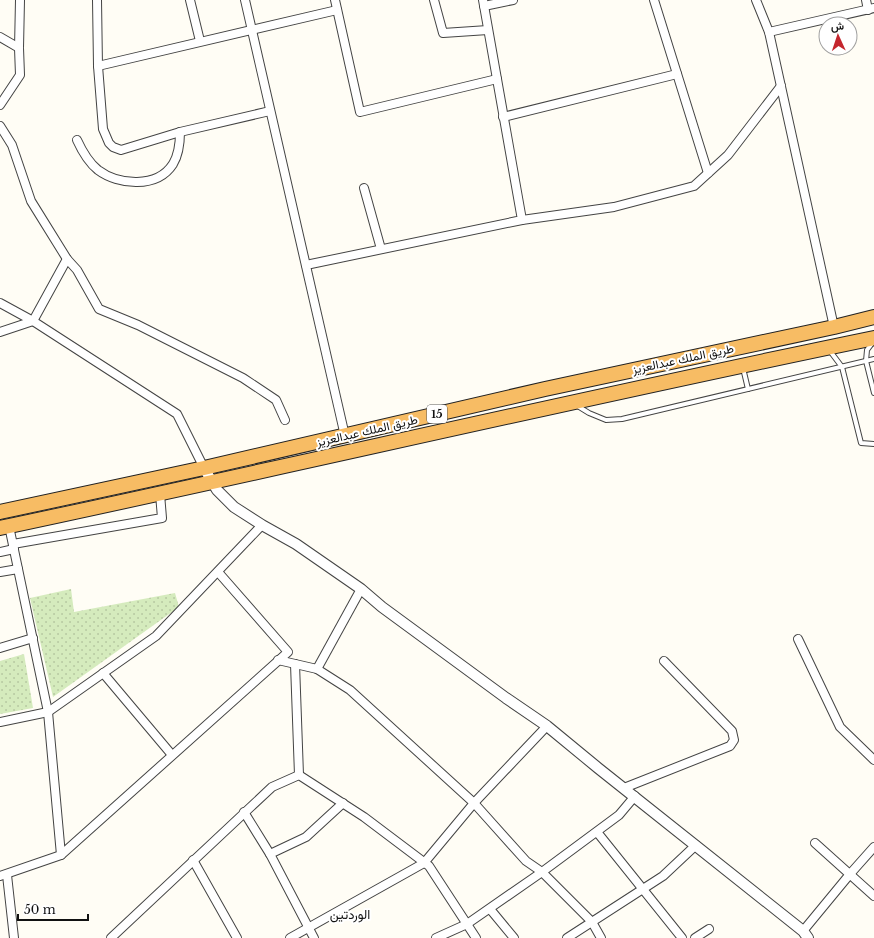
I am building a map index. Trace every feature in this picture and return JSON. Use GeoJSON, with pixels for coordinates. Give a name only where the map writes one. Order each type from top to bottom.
{"type":"FeatureCollection","features":[{"type":"Feature","properties":{"kind":"highway","name":"طريق الملك عبدالعزيز"},"geometry":{"type":"LineString","coordinates":[[0,512],[204,468],[545,389],[834,327],[874,317]]}},
{"type":"Feature","properties":{"kind":"highway","name":"طريق الملك عبدالعزيز"},"geometry":{"type":"LineString","coordinates":[[5,527],[742,365],[827,347],[874,339]]}},
{"type":"Feature","properties":{"kind":"street"},"geometry":{"type":"LineString","coordinates":[[0,105],[20,75],[20,0]]}},
{"type":"Feature","properties":{"kind":"street"},"geometry":{"type":"LineString","coordinates":[[97,0],[98,66],[103,129],[113,147],[121,150],[180,132],[270,111]]}},
{"type":"Feature","properties":{"kind":"street"},"geometry":{"type":"LineString","coordinates":[[190,0],[200,42]]}},
{"type":"Feature","properties":{"kind":"street"},"geometry":{"type":"LineString","coordinates":[[244,0],[345,436]]}},
{"type":"Feature","properties":{"kind":"street"},"geometry":{"type":"LineString","coordinates":[[335,0],[360,112],[497,80]]}},
{"type":"Feature","properties":{"kind":"street"},"geometry":{"type":"LineString","coordinates":[[434,0],[443,33],[488,30]]}},
{"type":"Feature","properties":{"kind":"street"},"geometry":{"type":"LineString","coordinates":[[513,0],[483,3],[522,220]]}},
{"type":"Feature","properties":{"kind":"street"},"geometry":{"type":"LineString","coordinates":[[654,0],[708,173]]}},
{"type":"Feature","properties":{"kind":"street"},"geometry":{"type":"LineString","coordinates":[[756,0],[769,32],[834,327]]}},
{"type":"Feature","properties":{"kind":"street"},"geometry":{"type":"LineString","coordinates":[[769,32],[871,9],[866,0]]}},
{"type":"Feature","properties":{"kind":"street"},"geometry":{"type":"LineString","coordinates":[[98,66],[337,10]]}},
{"type":"Feature","properties":{"kind":"street"},"geometry":{"type":"LineString","coordinates":[[0,37],[19,48]]}},
{"type":"Feature","properties":{"kind":"street"},"geometry":{"type":"LineString","coordinates":[[503,117],[677,74]]}},
{"type":"Feature","properties":{"kind":"street"},"geometry":{"type":"LineString","coordinates":[[306,265],[522,220],[614,208],[694,186],[728,155],[781,86]]}},
{"type":"Feature","properties":{"kind":"street"},"geometry":{"type":"LineString","coordinates":[[0,126],[12,144],[32,201],[67,259],[77,270],[99,309],[138,325],[243,378],[276,400],[285,420]]}},
{"type":"Feature","properties":{"kind":"street"},"geometry":{"type":"LineString","coordinates":[[77,140],[82,152],[97,169],[118,180],[142,182],[165,173],[172,165],[178,155],[180,146],[180,132]]}},
{"type":"Feature","properties":{"kind":"street"},"geometry":{"type":"LineString","coordinates":[[364,188],[381,249]]}},
{"type":"Feature","properties":{"kind":"street"},"geometry":{"type":"LineString","coordinates":[[0,332],[33,321],[67,259]]}},
{"type":"Feature","properties":{"kind":"street"},"geometry":{"type":"LineString","coordinates":[[0,303],[33,321],[177,414],[212,482],[217,490],[234,507],[296,544],[361,589],[382,607],[506,698],[547,726],[806,935],[850,874],[874,848]]}},
{"type":"Feature","properties":{"kind":"street"},"geometry":{"type":"LineString","coordinates":[[0,552],[13,546],[162,518],[160,494]]}},
{"type":"Feature","properties":{"kind":"street"},"geometry":{"type":"LineString","coordinates":[[0,722],[48,712],[156,636],[262,525]]}},
{"type":"Feature","properties":{"kind":"street"},"geometry":{"type":"LineString","coordinates":[[5,527],[13,546],[48,712],[61,855]]}},
{"type":"Feature","properties":{"kind":"street"},"geometry":{"type":"LineString","coordinates":[[0,572],[18,569]]}},
{"type":"Feature","properties":{"kind":"street"},"geometry":{"type":"LineString","coordinates":[[14,938],[3,875],[61,855],[288,652],[218,572]]}},
{"type":"Feature","properties":{"kind":"street"},"geometry":{"type":"LineString","coordinates":[[317,669],[361,589]]}},
{"type":"Feature","properties":{"kind":"street"},"geometry":{"type":"LineString","coordinates":[[0,648],[32,638]]}},
{"type":"Feature","properties":{"kind":"street"},"geometry":{"type":"LineString","coordinates":[[798,639],[840,727],[874,760]]}},
{"type":"Feature","properties":{"kind":"street"},"geometry":{"type":"LineString","coordinates":[[278,660],[317,669],[350,690],[474,803],[526,861],[542,872],[592,922],[601,938]]}},
{"type":"Feature","properties":{"kind":"street"},"geometry":{"type":"LineString","coordinates":[[624,788],[730,746],[734,740],[732,731],[664,661]]}},
{"type":"Feature","properties":{"kind":"street"},"geometry":{"type":"LineString","coordinates":[[295,664],[299,775]]}},
{"type":"Feature","properties":{"kind":"street"},"geometry":{"type":"LineString","coordinates":[[103,673],[172,755]]}},
{"type":"Feature","properties":{"kind":"street"},"geometry":{"type":"LineString","coordinates":[[290,938],[424,863],[474,803],[547,726]]}},
{"type":"Feature","properties":{"kind":"street"},"geometry":{"type":"LineString","coordinates":[[299,775],[364,818],[429,866],[476,938]]}},
{"type":"Feature","properties":{"kind":"street"},"geometry":{"type":"LineString","coordinates":[[110,938],[272,787],[299,775]]}},
{"type":"Feature","properties":{"kind":"street"},"geometry":{"type":"LineString","coordinates":[[436,938],[467,924],[542,872],[619,816],[635,796]]}},
{"type":"Feature","properties":{"kind":"street"},"geometry":{"type":"LineString","coordinates":[[270,854],[306,836],[343,804]]}},
{"type":"Feature","properties":{"kind":"street"},"geometry":{"type":"LineString","coordinates":[[244,812],[270,854],[314,938]]}},
{"type":"Feature","properties":{"kind":"street"},"geometry":{"type":"LineString","coordinates":[[597,832],[682,938]]}},
{"type":"Feature","properties":{"kind":"street"},"geometry":{"type":"LineString","coordinates":[[815,843],[874,896]]}},
{"type":"Feature","properties":{"kind":"street"},"geometry":{"type":"LineString","coordinates":[[567,938],[663,876],[696,845]]}},
{"type":"Feature","properties":{"kind":"street"},"geometry":{"type":"LineString","coordinates":[[193,860],[237,938]]}},
{"type":"Feature","properties":{"kind":"street"},"geometry":{"type":"LineString","coordinates":[[490,909],[514,938]]}},
{"type":"Feature","properties":{"kind":"street"},"geometry":{"type":"LineString","coordinates":[[695,938],[709,930]]}},
{"type":"Feature","properties":{"kind":"lane"},"geometry":{"type":"LineString","coordinates":[[874,339],[867,350],[866,361],[874,393]]}},
{"type":"Feature","properties":{"kind":"lane"},"geometry":{"type":"LineString","coordinates":[[827,347],[842,367],[861,443],[874,444]]}},
{"type":"Feature","properties":{"kind":"lane"},"geometry":{"type":"LineString","coordinates":[[573,402],[589,413],[606,420],[622,419],[874,359]]}},
{"type":"Feature","properties":{"kind":"lane"},"geometry":{"type":"LineString","coordinates":[[742,365],[748,389]]}},
{"type":"Feature","properties":{"kind":"green space"},"geometry":{"type":"Polygon","coordinates":[[[71,589],[74,612],[175,593],[179,607],[53,697],[30,598],[71,589]]]}},
{"type":"Feature","properties":{"kind":"green space"},"geometry":{"type":"Polygon","coordinates":[[[24,654],[33,708],[0,714],[0,661],[24,654]]]}},
{"type":"Feature","properties":{"kind":"district","name":"الوردتين"},"geometry":{"type":"Point","coordinates":[350,914]}}]}
